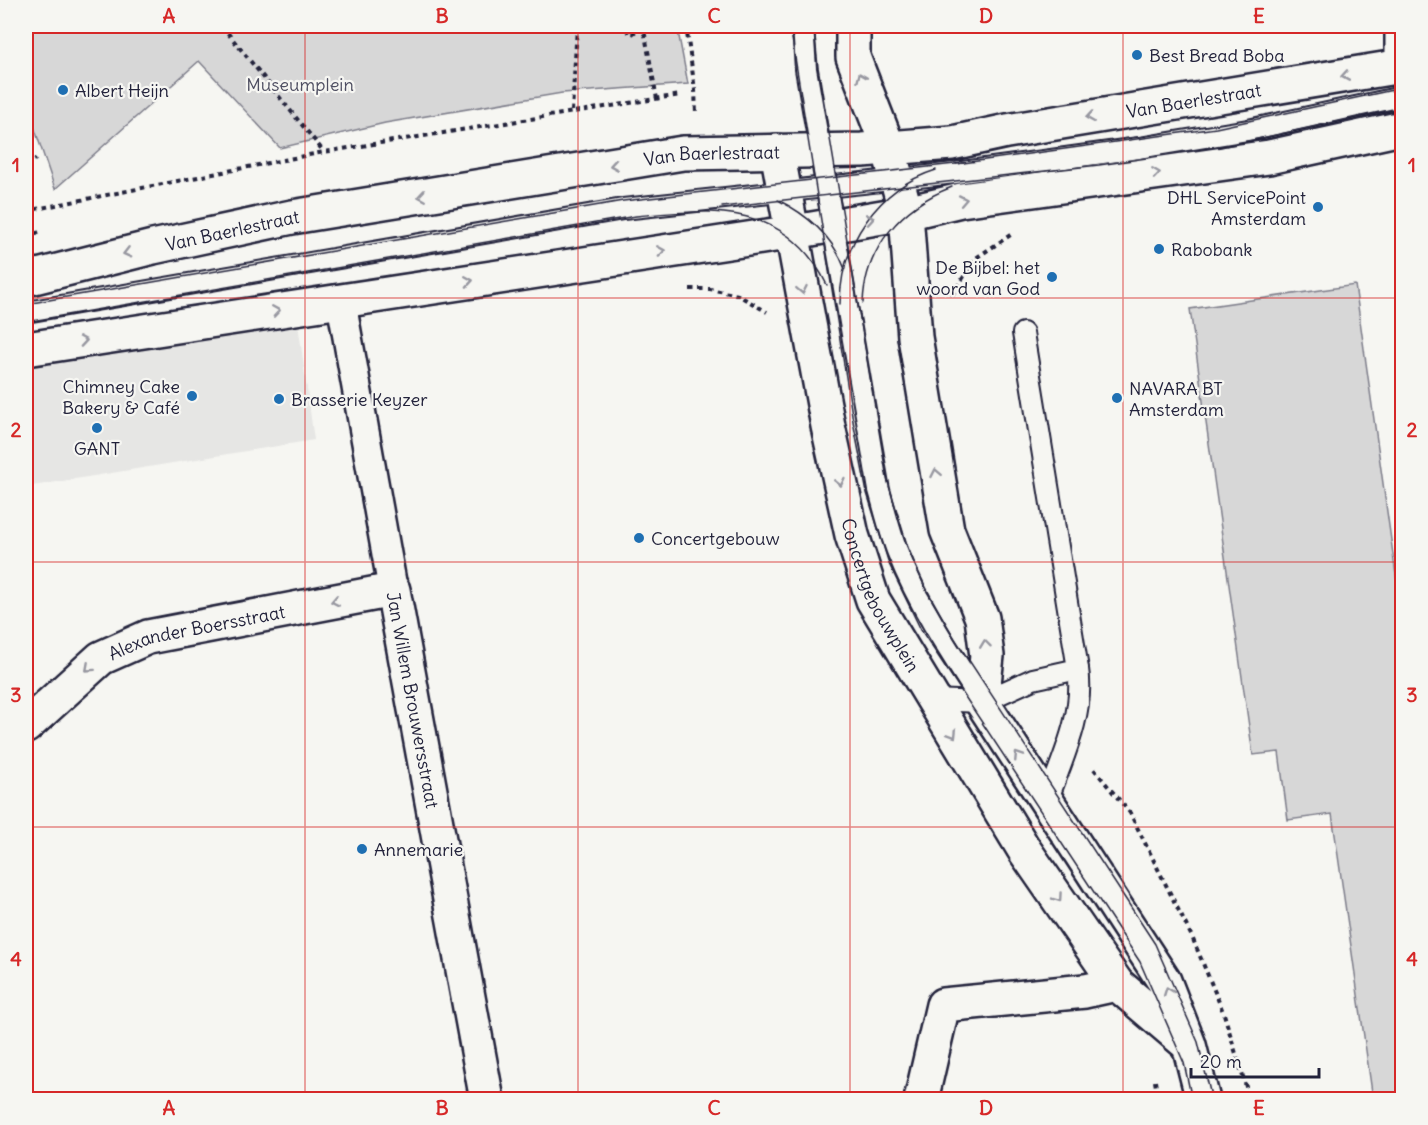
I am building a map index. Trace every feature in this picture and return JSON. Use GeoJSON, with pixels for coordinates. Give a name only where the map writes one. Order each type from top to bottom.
{"type":"FeatureCollection","features":[{"type":"Feature","properties":{"kind":"street"},"geometry":{"type":"LineString","coordinates":[[853,26],[853,57],[888,147],[906,213],[915,337],[945,519],[982,618],[987,656],[982,702]]}},
{"type":"Feature","properties":{"kind":"street"},"geometry":{"type":"LineString","coordinates":[[1402,26],[1402,66]]}},
{"type":"Feature","properties":{"kind":"street","name":"Van Baerlestraat"},"geometry":{"type":"LineString","coordinates":[[26,279],[153,247],[292,217],[683,153],[821,150],[952,143],[1007,131],[1402,66]]}},
{"type":"Feature","properties":{"kind":"street"},"geometry":{"type":"LineString","coordinates":[[26,350],[794,232],[906,213],[961,200],[1269,157],[1402,128]]}},
{"type":"Feature","properties":{"kind":"street","name":"Concertgebouwplein"},"geometry":{"type":"LineString","coordinates":[[777,151],[794,232],[828,426],[852,535],[873,600],[1025,851],[1118,984],[1189,1045]]}},
{"type":"Feature","properties":{"kind":"street","name":"Jan Willem Brouwersstraat"},"geometry":{"type":"LineString","coordinates":[[341,301],[488,1100]]}},
{"type":"Feature","properties":{"kind":"street","name":"Alexander Boersstraat"},"geometry":{"type":"LineString","coordinates":[[26,726],[101,658],[148,637],[393,590]]}},
{"type":"Feature","properties":{"kind":"street","name":"Concertgebouwplein"},"geometry":{"type":"LineString","coordinates":[[982,702],[1152,959],[1164,981],[1189,1045]]}},
{"type":"Feature","properties":{"kind":"street"},"geometry":{"type":"LineString","coordinates":[[921,1100],[943,1005],[1085,991],[1118,984]]}},
{"type":"Feature","properties":{"kind":"street"},"geometry":{"type":"LineString","coordinates":[[1189,1045],[1203,1100]]}},
{"type":"Feature","properties":{"kind":"lane","name":"Concertgebouwplein"},"geometry":{"type":"LineString","coordinates":[[803,26],[806,69],[879,490],[897,552],[942,642],[982,702]]}},
{"type":"Feature","properties":{"kind":"lane","name":"Van Baerlestraat"},"geometry":{"type":"LineString","coordinates":[[26,312],[612,211],[897,179],[1128,149],[1248,130],[1402,97]]}},
{"type":"Feature","properties":{"kind":"lane"},"geometry":{"type":"LineString","coordinates":[[1023,333],[1081,687],[1069,740],[1047,801]]}},
{"type":"Feature","properties":{"kind":"lane"},"geometry":{"type":"LineString","coordinates":[[932,699],[982,702],[1033,679],[1078,669]]}},
{"type":"Feature","properties":{"kind":"path"},"geometry":{"type":"LineString","coordinates":[[222,26],[324,152]]}},
{"type":"Feature","properties":{"kind":"path"},"geometry":{"type":"LineString","coordinates":[[572,111],[577,26]]}},
{"type":"Feature","properties":{"kind":"path"},"geometry":{"type":"LineString","coordinates":[[686,26],[696,90],[696,116]]}},
{"type":"Feature","properties":{"kind":"path"},"geometry":{"type":"LineString","coordinates":[[626,29],[631,35],[639,27],[645,35],[657,99]]}},
{"type":"Feature","properties":{"kind":"path"},"geometry":{"type":"LineString","coordinates":[[26,212],[324,152],[680,95]]}},
{"type":"Feature","properties":{"kind":"path"},"geometry":{"type":"LineString","coordinates":[[26,164],[36,159]]}},
{"type":"Feature","properties":{"kind":"path"},"geometry":{"type":"LineString","coordinates":[[947,304],[976,258],[1014,232]]}},
{"type":"Feature","properties":{"kind":"path"},"geometry":{"type":"LineString","coordinates":[[683,288],[710,289],[738,295],[773,315]]}},
{"type":"Feature","properties":{"kind":"shaded area"},"geometry":{"type":"Polygon","coordinates":[[[297,316],[314,440],[26,487],[26,358],[297,316]]]}},
{"type":"Feature","properties":{"kind":"green space","name":"Museumplein"},"geometry":{"type":"Polygon","coordinates":[[[26,26],[677,26],[688,84],[562,93],[385,123],[280,148],[199,61],[55,189],[26,103],[26,26]]]}},
{"type":"Feature","properties":{"kind":"green space"},"geometry":{"type":"Polygon","coordinates":[[[1355,285],[1402,618],[1402,1099],[1373,1099],[1332,814],[1288,820],[1279,752],[1253,755],[1190,309],[1355,285]]]}},
{"type":"Feature","properties":{"kind":"tram line"},"geometry":{"type":"LineString","coordinates":[[790,26],[853,421],[867,493],[889,564],[921,630],[1140,962],[1184,1063],[1192,1100]]}},
{"type":"Feature","properties":{"kind":"tram line"},"geometry":{"type":"LineString","coordinates":[[814,26],[818,67],[887,479],[908,548],[926,590],[955,639],[1155,944],[1198,1042],[1212,1100]]}},
{"type":"Feature","properties":{"kind":"tram line"},"geometry":{"type":"LineString","coordinates":[[956,164],[1216,128],[1402,88]]}},
{"type":"Feature","properties":{"kind":"tram line"},"geometry":{"type":"LineString","coordinates":[[722,207],[1099,165],[1221,147],[1402,107]]}},
{"type":"Feature","properties":{"kind":"tram line"},"geometry":{"type":"LineString","coordinates":[[26,304],[623,201],[964,163]]}},
{"type":"Feature","properties":{"kind":"tram line"},"geometry":{"type":"LineString","coordinates":[[840,304],[847,260],[866,221],[880,204],[897,190],[915,178],[936,170]]}},
{"type":"Feature","properties":{"kind":"tram line"},"geometry":{"type":"LineString","coordinates":[[863,303],[865,283],[871,264],[890,231],[917,205],[952,187]]}},
{"type":"Feature","properties":{"kind":"tram line"},"geometry":{"type":"LineString","coordinates":[[778,200],[818,228],[834,247],[845,269]]}},
{"type":"Feature","properties":{"kind":"tram line"},"geometry":{"type":"LineString","coordinates":[[26,322],[636,216],[665,213],[720,213],[746,217],[770,225],[792,238],[811,258],[827,285]]}},
{"type":"Feature","properties":{"kind":"place","name":"Best Bread Boba"},"geometry":{"type":"Point","coordinates":[1137,55]}},
{"type":"Feature","properties":{"kind":"place","name":"Albert Heijn"},"geometry":{"type":"Point","coordinates":[63,90]}},
{"type":"Feature","properties":{"kind":"place","name":"DHL ServicePoint Amsterdam"},"geometry":{"type":"Point","coordinates":[1318,207]}},
{"type":"Feature","properties":{"kind":"place","name":"Rabobank"},"geometry":{"type":"Point","coordinates":[1159,249]}},
{"type":"Feature","properties":{"kind":"place","name":"De Bijbel: het woord van God"},"geometry":{"type":"Point","coordinates":[1052,277]}},
{"type":"Feature","properties":{"kind":"place","name":"Chimney Cake Bakery & Café"},"geometry":{"type":"Point","coordinates":[192,396]}},
{"type":"Feature","properties":{"kind":"place","name":"NAVARA BT Amsterdam"},"geometry":{"type":"Point","coordinates":[1117,398]}},
{"type":"Feature","properties":{"kind":"place","name":"Brasserie Keyzer"},"geometry":{"type":"Point","coordinates":[279,399]}},
{"type":"Feature","properties":{"kind":"place","name":"GANT"},"geometry":{"type":"Point","coordinates":[97,428]}},
{"type":"Feature","properties":{"kind":"place","name":"Concertgebouw"},"geometry":{"type":"Point","coordinates":[639,538]}},
{"type":"Feature","properties":{"kind":"place","name":"Annemarie"},"geometry":{"type":"Point","coordinates":[362,849]}}]}
